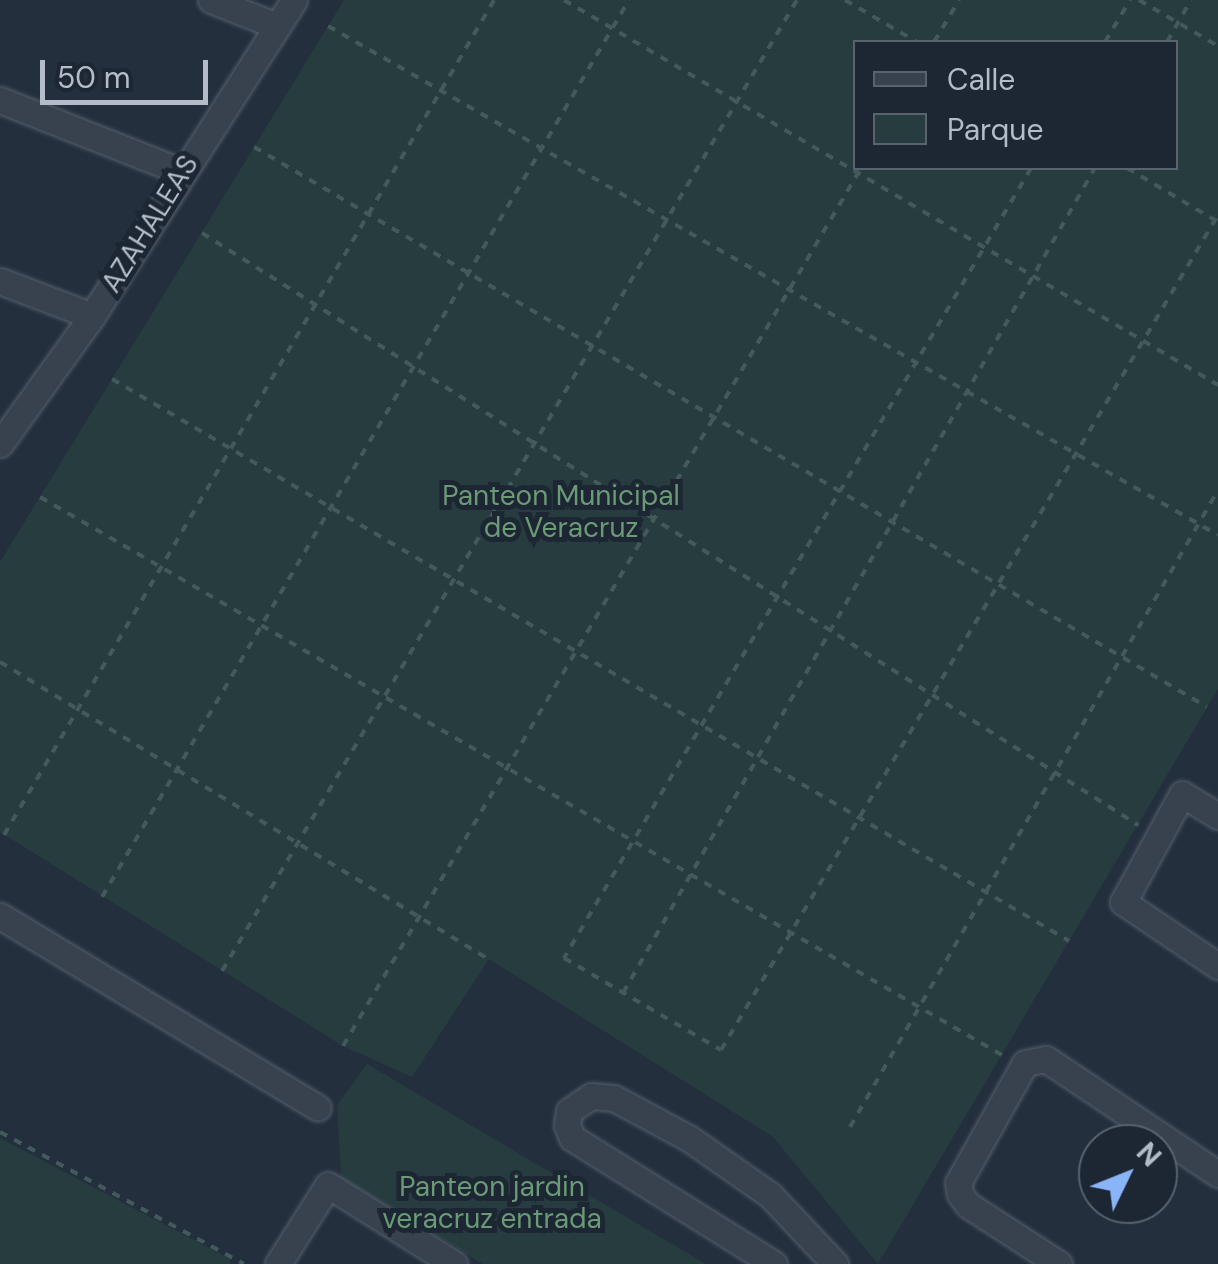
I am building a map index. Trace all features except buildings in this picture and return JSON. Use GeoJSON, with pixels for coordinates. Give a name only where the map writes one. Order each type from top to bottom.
{"type":"FeatureCollection","features":[{"type":"Feature","properties":{"kind":"street"},"geometry":{"type":"LineString","coordinates":[[210,0],[277,26]]}},
{"type":"Feature","properties":{"kind":"street","name":"AZAHALEAS"},"geometry":{"type":"LineString","coordinates":[[0,444],[92,316],[294,0]]}},
{"type":"Feature","properties":{"kind":"street"},"geometry":{"type":"LineString","coordinates":[[0,100],[184,172]]}},
{"type":"Feature","properties":{"kind":"street"},"geometry":{"type":"LineString","coordinates":[[0,280],[92,316]]}},
{"type":"Feature","properties":{"kind":"street"},"geometry":{"type":"LineString","coordinates":[[1218,816],[1182,794],[1123,902],[1218,966]]}},
{"type":"Feature","properties":{"kind":"street"},"geometry":{"type":"LineString","coordinates":[[0,916],[318,1108]]}},
{"type":"Feature","properties":{"kind":"street"},"geometry":{"type":"LineString","coordinates":[[1059,1264],[968,1204],[958,1183],[1025,1063],[1046,1059],[1218,1174]]}},
{"type":"Feature","properties":{"kind":"street"},"geometry":{"type":"LineString","coordinates":[[774,1264],[572,1138],[567,1125],[569,1111],[591,1096],[614,1098],[690,1138],[770,1195],[835,1264]]}},
{"type":"Feature","properties":{"kind":"street"},"geometry":{"type":"LineString","coordinates":[[278,1264],[328,1185],[453,1264]]}},
{"type":"Feature","properties":{"kind":"path"},"geometry":{"type":"LineString","coordinates":[[4,835],[494,0]]}},
{"type":"Feature","properties":{"kind":"path"},"geometry":{"type":"LineString","coordinates":[[564,0],[853,167]]}},
{"type":"Feature","properties":{"kind":"path"},"geometry":{"type":"LineString","coordinates":[[102,896],[628,0]]}},
{"type":"Feature","properties":{"kind":"path"},"geometry":{"type":"LineString","coordinates":[[222,971],[797,0]]}},
{"type":"Feature","properties":{"kind":"path"},"geometry":{"type":"LineString","coordinates":[[845,0],[913,40]]}},
{"type":"Feature","properties":{"kind":"path"},"geometry":{"type":"LineString","coordinates":[[935,40],[960,0]]}},
{"type":"Feature","properties":{"kind":"path"},"geometry":{"type":"LineString","coordinates":[[1106,40],[1130,0]]}},
{"type":"Feature","properties":{"kind":"path"},"geometry":{"type":"LineString","coordinates":[[1139,0],[1218,46]]}},
{"type":"Feature","properties":{"kind":"path"},"geometry":{"type":"LineString","coordinates":[[1167,40],[1191,0]]}},
{"type":"Feature","properties":{"kind":"path"},"geometry":{"type":"LineString","coordinates":[[328,26],[1218,534]]}},
{"type":"Feature","properties":{"kind":"path"},"geometry":{"type":"LineString","coordinates":[[254,147],[1208,707]]}},
{"type":"Feature","properties":{"kind":"path"},"geometry":{"type":"LineString","coordinates":[[343,1046],[859,170],[1218,385]]}},
{"type":"Feature","properties":{"kind":"path"},"geometry":{"type":"LineString","coordinates":[[1030,170],[564,958],[721,1050],[1217,219],[1131,170]]}},
{"type":"Feature","properties":{"kind":"path"},"geometry":{"type":"LineString","coordinates":[[623,992],[1094,170]]}},
{"type":"Feature","properties":{"kind":"path"},"geometry":{"type":"LineString","coordinates":[[202,233],[1138,824]]}},
{"type":"Feature","properties":{"kind":"path"},"geometry":{"type":"LineString","coordinates":[[112,379],[1069,941]]}},
{"type":"Feature","properties":{"kind":"path"},"geometry":{"type":"LineString","coordinates":[[850,1126],[1218,490]]}},
{"type":"Feature","properties":{"kind":"path"},"geometry":{"type":"LineString","coordinates":[[40,497],[1002,1055]]}},
{"type":"Feature","properties":{"kind":"path"},"geometry":{"type":"LineString","coordinates":[[0,662],[488,959]]}},
{"type":"Feature","properties":{"kind":"path"},"geometry":{"type":"LineString","coordinates":[[0,1132],[244,1264]]}},
{"type":"Feature","properties":{"kind":"green space","name":"Panteon Municipal de Veracruz"},"geometry":{"type":"Polygon","coordinates":[[[344,0],[1218,0],[1218,689],[878,1264],[773,1137],[489,959],[412,1077],[343,1046],[0,832],[0,562],[344,0]]]}},
{"type":"Feature","properties":{"kind":"green space","name":"Panteon jardin veracruz entrada"},"geometry":{"type":"Polygon","coordinates":[[[367,1064],[706,1264],[483,1264],[341,1178],[337,1105],[367,1064]]]}},
{"type":"Feature","properties":{"kind":"green space"},"geometry":{"type":"Polygon","coordinates":[[[0,1138],[230,1259],[230,1264],[0,1264],[0,1138]]]}}]}
